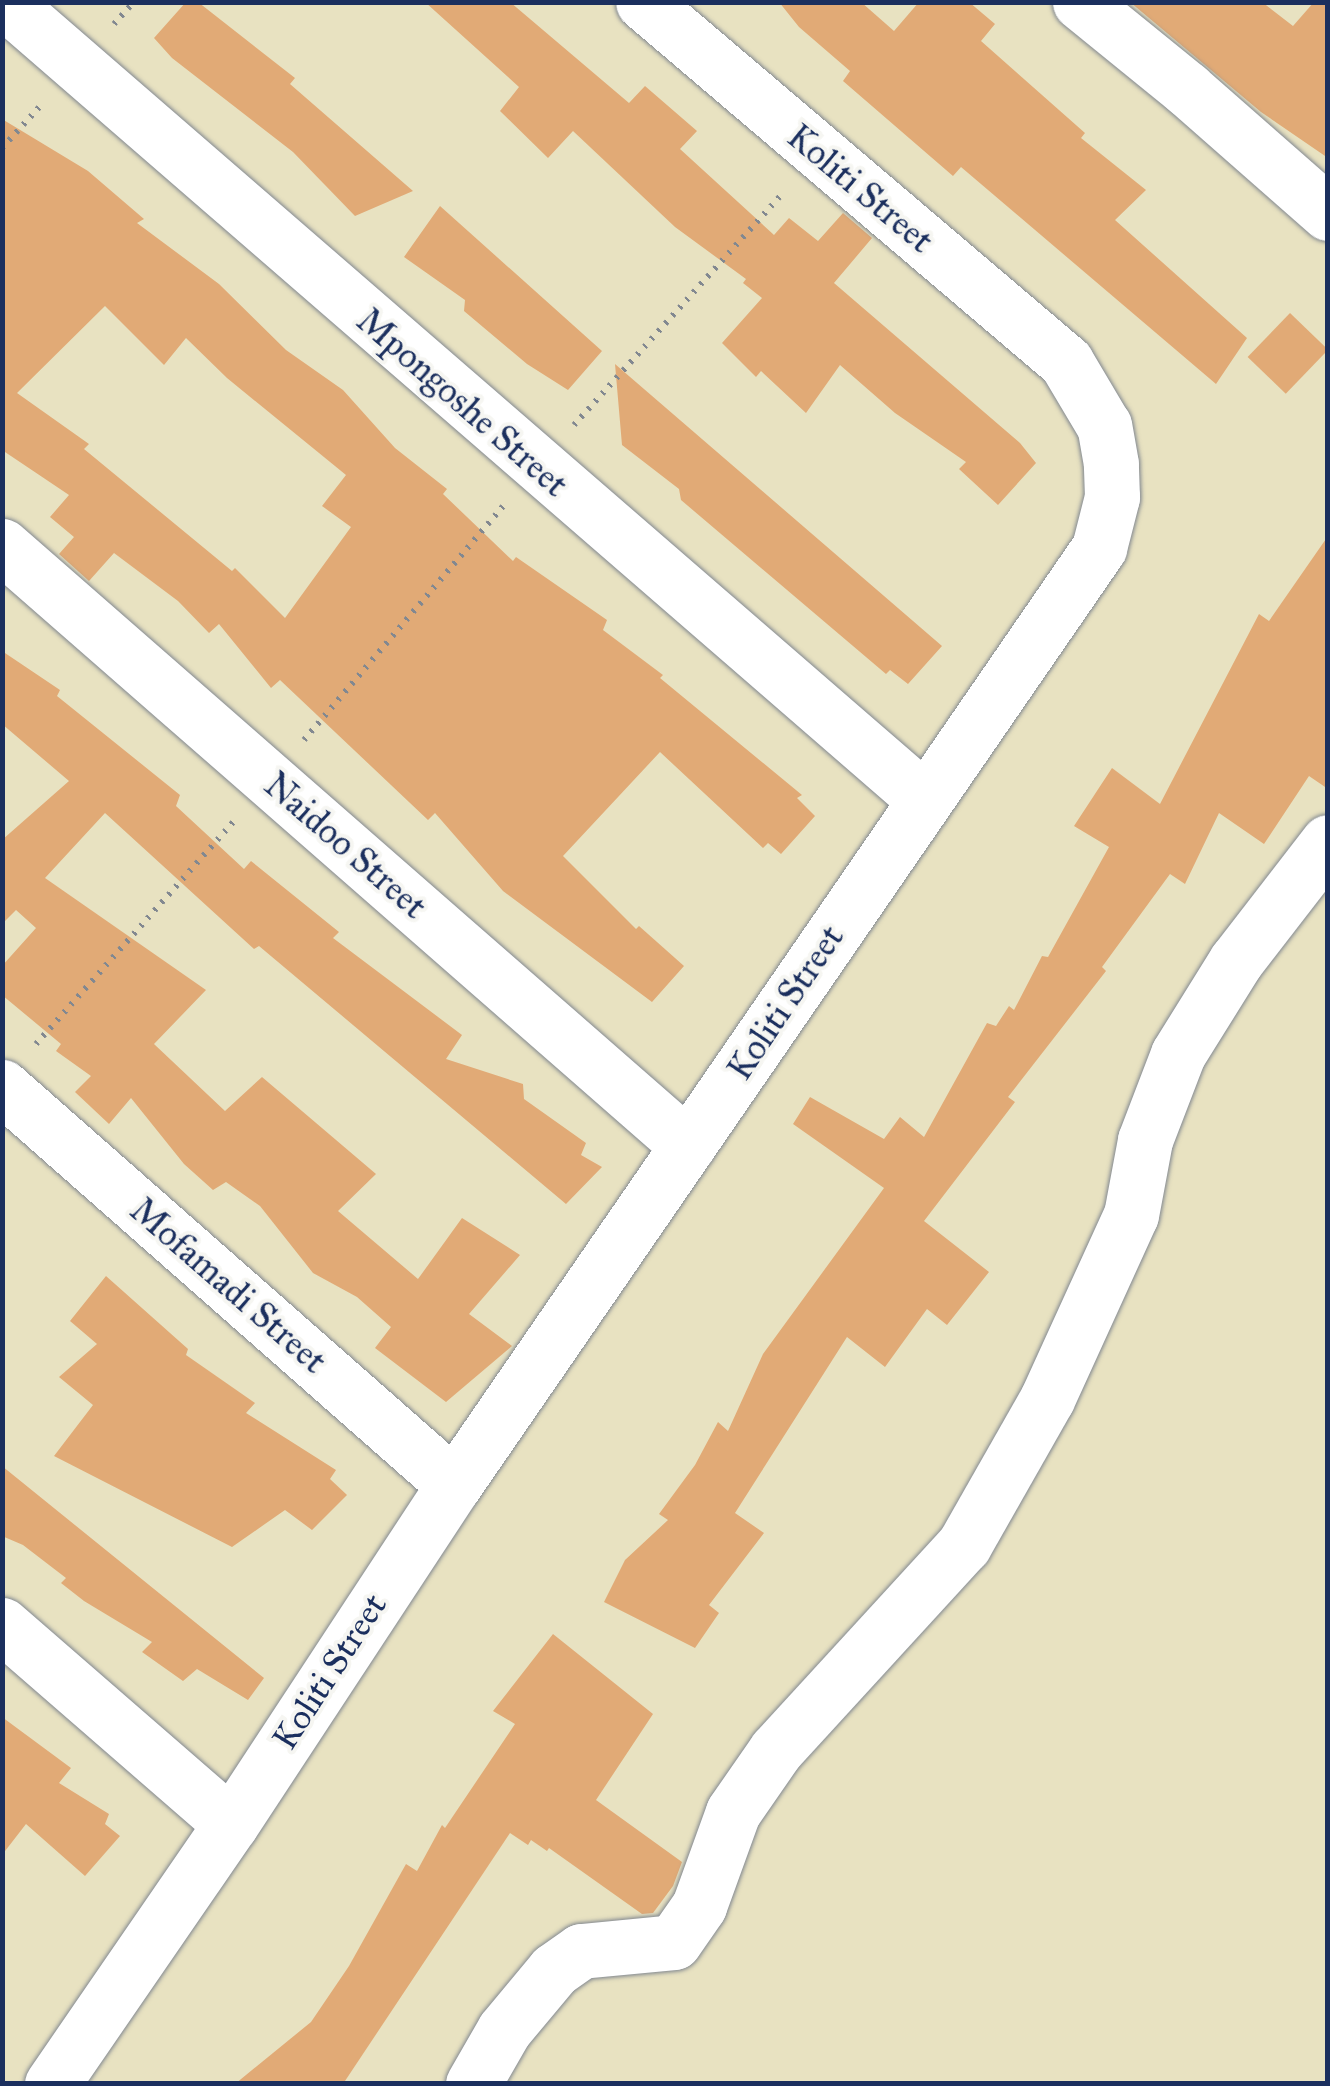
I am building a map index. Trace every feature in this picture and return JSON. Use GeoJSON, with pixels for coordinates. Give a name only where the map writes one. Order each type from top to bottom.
{"type":"FeatureCollection","features":[{"type":"Feature","properties":{"kind":"street","name":"Mpongoshe Street"},"geometry":{"type":"LineString","coordinates":[[5,2],[536,467],[924,799]]}},
{"type":"Feature","properties":{"kind":"street","name":"Koliti Street"},"geometry":{"type":"LineString","coordinates":[[52,2084],[230,1824],[454,1484],[1099,548],[1112,497],[1111,464],[1104,426],[1066,362],[643,2]]}},
{"type":"Feature","properties":{"kind":"street"},"geometry":{"type":"LineString","coordinates":[[1080,2],[1188,89],[1328,213]]}},
{"type":"Feature","properties":{"kind":"street","name":"Naidoo Street"},"geometry":{"type":"LineString","coordinates":[[2,546],[688,1146]]}},
{"type":"Feature","properties":{"kind":"street"},"geometry":{"type":"LineString","coordinates":[[473,2084],[504,2030],[554,1970],[581,1951],[674,1942],[699,1906],[734,1812],[776,1750],[964,1545],[1046,1399],[1132,1215],[1145,1140],[1178,1054],[1236,961],[1328,842]]}},
{"type":"Feature","properties":{"kind":"street","name":"Mofamadi Street"},"geometry":{"type":"LineString","coordinates":[[15,1070],[454,1484]]}},
{"type":"Feature","properties":{"kind":"street"},"geometry":{"type":"LineString","coordinates":[[2,1626],[230,1824]]}},
{"type":"Feature","properties":{"kind":"path"},"geometry":{"type":"LineString","coordinates":[[15,1070],[270,780],[536,467],[817,154]]}},
{"type":"Feature","properties":{"kind":"building"},"geometry":{"type":"Polygon","coordinates":[[[186,2],[198,2],[295,78],[290,84],[413,191],[355,216],[293,152],[172,58],[154,38],[186,2]]]}},
{"type":"Feature","properties":{"kind":"building"},"geometry":{"type":"Polygon","coordinates":[[[425,2],[510,2],[629,103],[645,86],[697,131],[680,149],[774,235],[789,218],[818,241],[843,213],[872,238],[834,283],[1020,443],[1036,463],[998,505],[959,469],[966,462],[895,413],[840,365],[806,413],[761,371],[756,377],[722,343],[762,298],[743,283],[746,279],[675,227],[573,131],[548,158],[500,111],[519,87],[425,2]]]}},
{"type":"Feature","properties":{"kind":"building"},"geometry":{"type":"Polygon","coordinates":[[[779,2],[861,2],[894,31],[919,2],[969,2],[995,24],[981,41],[1085,133],[1081,138],[1146,190],[1115,220],[1247,338],[1216,384],[961,167],[953,176],[843,81],[850,71],[799,27],[779,2]]]}},
{"type":"Feature","properties":{"kind":"building"},"geometry":{"type":"Polygon","coordinates":[[[1130,2],[1262,2],[1293,26],[1314,2],[1328,2],[1328,158],[1261,112],[1130,2]]]}},
{"type":"Feature","properties":{"kind":"building"},"geometry":{"type":"Polygon","coordinates":[[[2,119],[88,171],[144,219],[137,223],[219,284],[286,350],[343,390],[395,448],[447,489],[443,494],[513,561],[516,557],[607,620],[603,630],[663,675],[660,678],[802,795],[797,798],[815,816],[781,854],[768,843],[763,848],[660,752],[563,856],[636,929],[639,926],[684,966],[652,1002],[503,891],[435,813],[428,820],[280,680],[271,688],[219,624],[209,633],[178,601],[114,553],[89,581],[59,554],[74,537],[50,517],[69,495],[2,450],[2,119]],[[105,306],[17,393],[89,444],[84,449],[232,571],[235,568],[285,618],[351,527],[322,506],[346,475],[227,378],[186,338],[164,365],[105,306]]]}},
{"type":"Feature","properties":{"kind":"building"},"geometry":{"type":"Polygon","coordinates":[[[440,206],[602,351],[568,390],[527,364],[464,311],[465,300],[404,257],[440,206]]]}},
{"type":"Feature","properties":{"kind":"building"},"geometry":{"type":"Polygon","coordinates":[[[1290,313],[1328,350],[1286,394],[1248,357],[1290,313]]]}},
{"type":"Feature","properties":{"kind":"building"},"geometry":{"type":"Polygon","coordinates":[[[615,364],[942,646],[908,684],[890,670],[886,674],[681,500],[679,489],[622,445],[615,364]]]}},
{"type":"Feature","properties":{"kind":"building"},"geometry":{"type":"Polygon","coordinates":[[[1328,536],[1328,789],[1309,776],[1264,844],[1219,813],[1185,884],[1170,874],[1102,967],[1106,971],[1008,1097],[1015,1102],[924,1221],[989,1272],[947,1325],[927,1309],[885,1367],[847,1337],[735,1513],[764,1533],[709,1605],[719,1613],[695,1648],[604,1602],[625,1560],[668,1520],[659,1514],[695,1465],[718,1422],[728,1431],[763,1354],[884,1188],[793,1124],[810,1097],[884,1139],[900,1117],[924,1137],[987,1023],[996,1026],[1009,1006],[1014,1010],[1042,956],[1048,957],[1109,847],[1074,826],[1112,768],[1160,804],[1259,614],[1269,621],[1328,536]]]}},
{"type":"Feature","properties":{"kind":"building"},"geometry":{"type":"Polygon","coordinates":[[[2,651],[60,690],[57,696],[180,795],[176,806],[244,869],[251,861],[339,932],[333,938],[462,1035],[446,1059],[523,1084],[524,1099],[586,1143],[581,1155],[602,1167],[566,1204],[259,946],[254,949],[105,813],[45,878],[206,990],[154,1044],[225,1111],[262,1077],[376,1174],[338,1211],[418,1279],[462,1218],[520,1255],[469,1314],[512,1346],[446,1402],[375,1348],[391,1327],[357,1297],[313,1273],[260,1206],[226,1182],[213,1190],[184,1164],[131,1098],[109,1124],[75,1092],[91,1076],[56,1051],[61,1044],[2,995],[2,966],[36,928],[16,910],[2,924],[2,840],[69,781],[2,724],[2,651]]]}},
{"type":"Feature","properties":{"kind":"building"},"geometry":{"type":"Polygon","coordinates":[[[106,1276],[188,1349],[186,1355],[255,1403],[246,1413],[336,1470],[330,1479],[347,1495],[312,1530],[285,1510],[232,1547],[54,1456],[93,1405],[59,1377],[97,1344],[70,1321],[106,1276]]]}},
{"type":"Feature","properties":{"kind":"building"},"geometry":{"type":"Polygon","coordinates":[[[2,1466],[264,1678],[248,1700],[197,1669],[183,1681],[142,1652],[152,1642],[84,1601],[61,1583],[66,1578],[23,1545],[2,1536],[2,1466]]]}},
{"type":"Feature","properties":{"kind":"building"},"geometry":{"type":"Polygon","coordinates":[[[553,1634],[653,1714],[596,1800],[682,1862],[673,1886],[653,1913],[642,1914],[549,1848],[547,1851],[531,1840],[528,1845],[510,1833],[343,2084],[235,2084],[311,2022],[349,1966],[406,1864],[417,1871],[442,1825],[445,1828],[515,1724],[493,1711],[553,1634]]]}},
{"type":"Feature","properties":{"kind":"building"},"geometry":{"type":"Polygon","coordinates":[[[2,1717],[71,1768],[59,1783],[109,1814],[105,1824],[120,1836],[85,1876],[26,1824],[2,1855],[2,1717]]]}}]}
